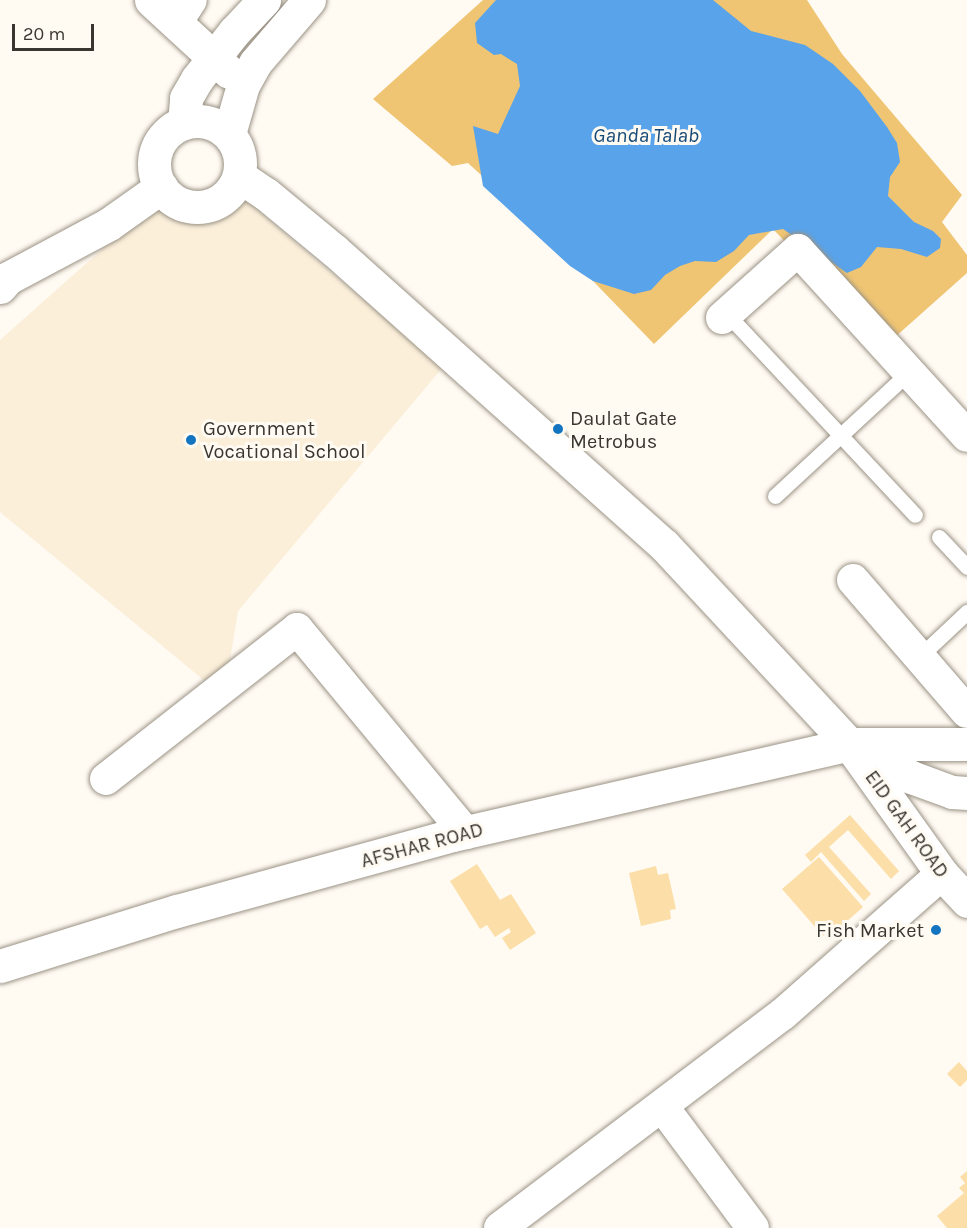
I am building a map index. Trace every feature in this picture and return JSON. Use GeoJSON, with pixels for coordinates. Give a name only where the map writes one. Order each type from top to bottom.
{"type":"FeatureCollection","features":[{"type":"Feature","properties":{"kind":"main road"},"geometry":{"type":"LineString","coordinates":[[152,0],[184,12],[213,57],[243,85]]}},
{"type":"Feature","properties":{"kind":"main road"},"geometry":{"type":"LineString","coordinates":[[184,123],[186,98],[213,57],[264,0]]}},
{"type":"Feature","properties":{"kind":"main road"},"geometry":{"type":"LineString","coordinates":[[229,134],[243,85],[255,63],[309,0]]}},
{"type":"Feature","properties":{"kind":"main road"},"geometry":{"type":"LineString","coordinates":[[208,122],[229,134],[237,147],[241,161],[239,176],[231,191],[219,202],[203,207],[187,206],[172,199],[161,187],[154,162],[157,149],[163,138],[184,123],[208,122]]}},
{"type":"Feature","properties":{"kind":"main road"},"geometry":{"type":"LineString","coordinates":[[239,176],[266,194],[334,251],[664,545],[849,744],[911,777],[952,792],[967,793]]}},
{"type":"Feature","properties":{"kind":"main road"},"geometry":{"type":"LineString","coordinates":[[3,282],[109,224],[161,187]]}},
{"type":"Feature","properties":{"kind":"main road","name":"AFSHAR ROAD"},"geometry":{"type":"LineString","coordinates":[[0,966],[177,911],[466,832],[849,744],[967,744]]}},
{"type":"Feature","properties":{"kind":"main road","name":"EID GAH ROAD"},"geometry":{"type":"LineString","coordinates":[[849,744],[942,874],[967,902]]}},
{"type":"Feature","properties":{"kind":"street"},"geometry":{"type":"LineString","coordinates":[[724,316],[798,250],[967,436]]}},
{"type":"Feature","properties":{"kind":"street"},"geometry":{"type":"LineString","coordinates":[[853,580],[967,712]]}},
{"type":"Feature","properties":{"kind":"street"},"geometry":{"type":"LineString","coordinates":[[106,778],[297,629],[466,832]]}},
{"type":"Feature","properties":{"kind":"street"},"geometry":{"type":"LineString","coordinates":[[500,1228],[783,1014],[942,874]]}},
{"type":"Feature","properties":{"kind":"street"},"geometry":{"type":"LineString","coordinates":[[662,1106],[753,1228]]}},
{"type":"Feature","properties":{"kind":"lane"},"geometry":{"type":"LineString","coordinates":[[724,316],[841,435],[915,515]]}},
{"type":"Feature","properties":{"kind":"lane"},"geometry":{"type":"LineString","coordinates":[[775,496],[909,372]]}},
{"type":"Feature","properties":{"kind":"lane"},"geometry":{"type":"LineString","coordinates":[[939,537],[967,567]]}},
{"type":"Feature","properties":{"kind":"lane"},"geometry":{"type":"LineString","coordinates":[[920,657],[967,612]]}},
{"type":"Feature","properties":{"kind":"shaded area","name":"Ganda Talab"},"geometry":{"type":"Polygon","coordinates":[[[483,0],[807,0],[842,54],[962,195],[942,222],[967,255],[967,273],[885,346],[773,229],[654,344],[563,250],[468,163],[452,166],[373,99],[483,0]]]}},
{"type":"Feature","properties":{"kind":"shaded area","name":"Government Vocational School"},"geometry":{"type":"Polygon","coordinates":[[[213,189],[243,198],[443,367],[238,611],[226,685],[217,691],[0,512],[0,340],[125,229],[189,191],[213,189]]]}},
{"type":"Feature","properties":{"kind":"water","name":"Ganda Talab"},"geometry":{"type":"Polygon","coordinates":[[[496,0],[713,0],[751,31],[805,45],[833,64],[860,91],[887,127],[897,143],[900,162],[890,177],[888,196],[914,222],[933,231],[941,239],[940,248],[927,257],[901,249],[877,247],[861,267],[847,273],[783,229],[749,235],[734,251],[716,262],[695,261],[680,266],[665,275],[651,290],[634,294],[593,281],[570,266],[483,186],[473,126],[498,134],[520,86],[517,64],[501,54],[494,55],[477,43],[475,23],[496,0]]]}},
{"type":"Feature","properties":{"kind":"building"},"geometry":{"type":"Polygon","coordinates":[[[850,815],[899,871],[891,879],[848,830],[829,847],[871,894],[864,901],[821,852],[811,862],[805,855],[850,815]]]}},
{"type":"Feature","properties":{"kind":"building"},"geometry":{"type":"Polygon","coordinates":[[[819,857],[863,907],[836,931],[832,927],[823,936],[782,889],[819,857]]]}},
{"type":"Feature","properties":{"kind":"building"},"geometry":{"type":"Polygon","coordinates":[[[477,864],[500,900],[511,894],[536,933],[510,950],[502,938],[511,932],[509,928],[495,937],[487,925],[480,929],[450,881],[477,864]]]}},
{"type":"Feature","properties":{"kind":"building"},"geometry":{"type":"Polygon","coordinates":[[[656,866],[658,875],[668,873],[676,909],[670,910],[671,919],[641,926],[629,873],[656,866]]]}},
{"type":"Feature","properties":{"kind":"building"},"geometry":{"type":"Polygon","coordinates":[[[959,1062],[967,1071],[967,1080],[960,1087],[947,1074],[959,1062]]]}},
{"type":"Feature","properties":{"kind":"building"},"geometry":{"type":"Polygon","coordinates":[[[967,1171],[967,1228],[947,1228],[937,1216],[964,1193],[959,1188],[965,1183],[960,1177],[967,1171]]]}},
{"type":"Feature","properties":{"kind":"place","name":"Daulat Gate Metrobus"},"geometry":{"type":"Point","coordinates":[558,429]}},
{"type":"Feature","properties":{"kind":"place","name":"Government Vocational School"},"geometry":{"type":"Point","coordinates":[191,440]}},
{"type":"Feature","properties":{"kind":"place","name":"Fish Market"},"geometry":{"type":"Point","coordinates":[936,930]}}]}
